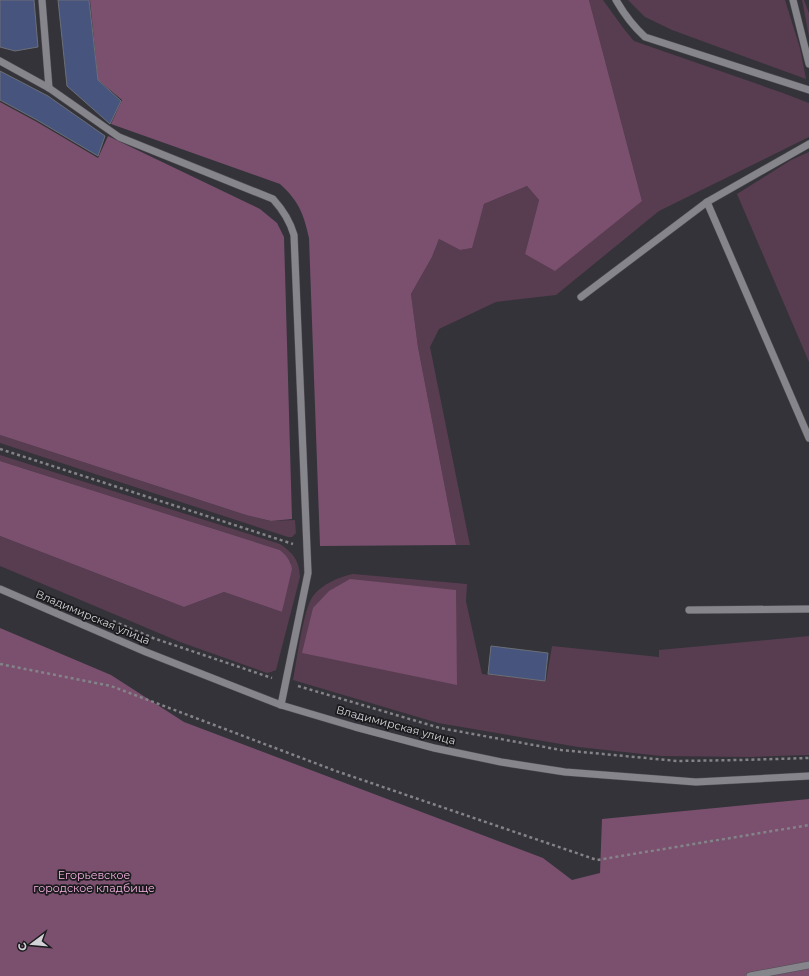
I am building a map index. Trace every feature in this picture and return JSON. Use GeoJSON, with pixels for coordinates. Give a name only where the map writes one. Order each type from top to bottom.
{"type":"FeatureCollection","features":[{"type":"Feature","properties":{"kind":"street"},"geometry":{"type":"LineString","coordinates":[[42,0],[49,88]]}},
{"type":"Feature","properties":{"kind":"street"},"geometry":{"type":"LineString","coordinates":[[616,0],[623,13],[645,37],[809,90]]}},
{"type":"Feature","properties":{"kind":"street"},"geometry":{"type":"LineString","coordinates":[[794,0],[809,64]]}},
{"type":"Feature","properties":{"kind":"street"},"geometry":{"type":"LineString","coordinates":[[0,61],[49,88],[119,137],[273,199],[281,207],[291,225],[294,235],[308,573],[281,705]]}},
{"type":"Feature","properties":{"kind":"street"},"geometry":{"type":"LineString","coordinates":[[581,297],[707,202],[809,144]]}},
{"type":"Feature","properties":{"kind":"street"},"geometry":{"type":"LineString","coordinates":[[707,202],[809,438]]}},
{"type":"Feature","properties":{"kind":"street","name":"Владимирская улица"},"geometry":{"type":"LineString","coordinates":[[0,589],[146,652],[281,705],[355,728],[434,748],[501,762],[565,772],[696,782],[809,776]]}},
{"type":"Feature","properties":{"kind":"street"},"geometry":{"type":"LineString","coordinates":[[689,610],[809,609]]}},
{"type":"Feature","properties":{"kind":"street"},"geometry":{"type":"LineString","coordinates":[[750,976],[809,965]]}},
{"type":"Feature","properties":{"kind":"path"},"geometry":{"type":"LineString","coordinates":[[0,449],[307,548]]}},
{"type":"Feature","properties":{"kind":"path"},"geometry":{"type":"LineString","coordinates":[[109,619],[153,638],[286,682],[440,728],[561,750],[676,760],[809,758]]}},
{"type":"Feature","properties":{"kind":"path"},"geometry":{"type":"LineString","coordinates":[[0,664],[112,686],[336,771],[597,860],[809,825]]}},
{"type":"Feature","properties":{"kind":"shaded area"},"geometry":{"type":"Polygon","coordinates":[[[589,0],[603,0],[634,41],[809,103],[809,137],[659,211],[556,295],[496,302],[439,329],[430,347],[470,545],[456,545],[418,347],[411,294],[432,257],[439,239],[460,250],[471,248],[484,204],[527,186],[539,200],[525,254],[642,201],[589,0]]]}},
{"type":"Feature","properties":{"kind":"shaded area"},"geometry":{"type":"Polygon","coordinates":[[[628,0],[785,0],[800,48],[806,79],[672,30],[645,17],[628,0]]]}},
{"type":"Feature","properties":{"kind":"shaded area"},"geometry":{"type":"Polygon","coordinates":[[[802,0],[804,0],[809,13],[809,37],[802,0]]]}},
{"type":"Feature","properties":{"kind":"shaded area"},"geometry":{"type":"Polygon","coordinates":[[[809,152],[809,362],[737,194],[791,160],[809,152]]]}},
{"type":"Feature","properties":{"kind":"shaded area"},"geometry":{"type":"Polygon","coordinates":[[[0,435],[246,515],[270,521],[295,520],[296,533],[292,537],[288,537],[0,443],[0,435]]]}},
{"type":"Feature","properties":{"kind":"shaded area"},"geometry":{"type":"Polygon","coordinates":[[[0,455],[280,544],[295,558],[300,577],[276,670],[267,673],[180,642],[0,566],[0,536],[184,607],[224,592],[282,612],[291,563],[280,550],[0,461],[0,455]]]}},
{"type":"Feature","properties":{"kind":"shaded area"},"geometry":{"type":"Polygon","coordinates":[[[353,574],[467,584],[466,601],[482,674],[546,681],[552,646],[659,657],[659,650],[809,636],[809,755],[750,757],[661,756],[578,747],[438,723],[293,680],[303,623],[309,603],[313,596],[321,588],[342,577],[353,574]]]}},
{"type":"Feature","properties":{"kind":"green space"},"geometry":{"type":"Polygon","coordinates":[[[90,0],[589,0],[642,201],[555,271],[525,254],[539,200],[527,186],[484,204],[472,248],[460,250],[439,239],[432,257],[411,294],[418,347],[456,545],[320,546],[309,238],[303,215],[292,196],[280,184],[111,124],[122,100],[98,80],[90,0]]]}},
{"type":"Feature","properties":{"kind":"green space"},"geometry":{"type":"Polygon","coordinates":[[[0,102],[98,158],[108,136],[260,209],[277,223],[284,237],[292,519],[271,521],[246,515],[0,435],[0,102]]]}},
{"type":"Feature","properties":{"kind":"green space"},"geometry":{"type":"Polygon","coordinates":[[[0,461],[280,550],[288,558],[292,569],[282,612],[224,592],[184,607],[0,536],[0,461]]]}},
{"type":"Feature","properties":{"kind":"green space"},"geometry":{"type":"Polygon","coordinates":[[[350,579],[456,590],[457,685],[302,653],[313,608],[329,591],[350,579]]]}},
{"type":"Feature","properties":{"kind":"green space","name":"Егорьевское городское кладбище"},"geometry":{"type":"Polygon","coordinates":[[[0,628],[111,675],[184,722],[543,858],[572,880],[600,873],[602,819],[809,799],[809,976],[0,976],[0,628]]]}},
{"type":"Feature","properties":{"kind":"building"},"geometry":{"type":"Polygon","coordinates":[[[0,0],[34,0],[38,47],[15,51],[0,47],[0,0]]]}},
{"type":"Feature","properties":{"kind":"building"},"geometry":{"type":"Polygon","coordinates":[[[58,0],[89,0],[98,80],[121,101],[110,124],[67,86],[58,0]]]}},
{"type":"Feature","properties":{"kind":"building"},"geometry":{"type":"Polygon","coordinates":[[[0,71],[48,96],[105,136],[98,156],[0,100],[0,71]]]}},
{"type":"Feature","properties":{"kind":"building"},"geometry":{"type":"Polygon","coordinates":[[[491,646],[548,653],[545,681],[488,674],[491,646]]]}}]}
